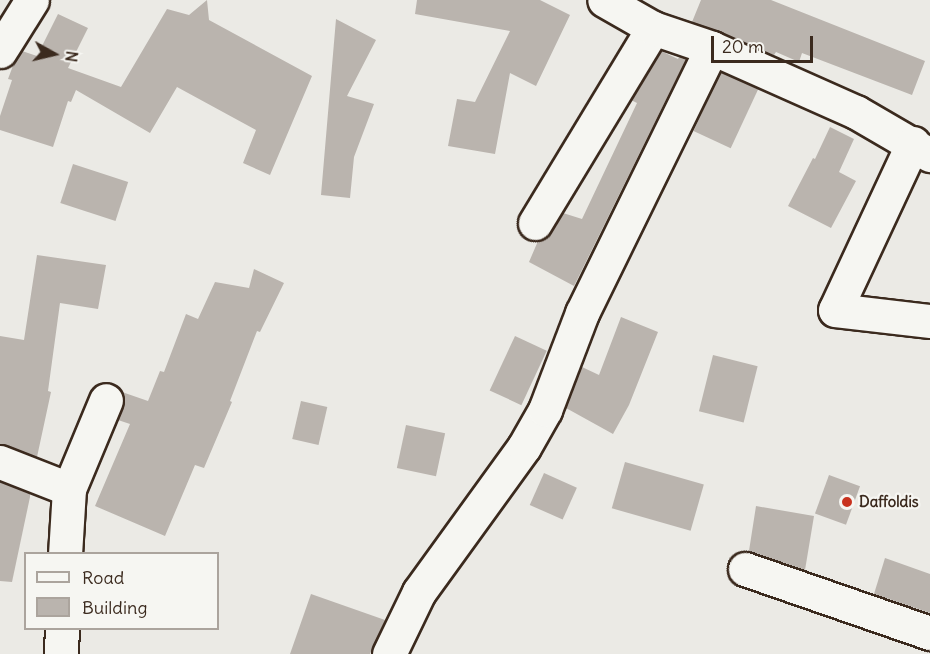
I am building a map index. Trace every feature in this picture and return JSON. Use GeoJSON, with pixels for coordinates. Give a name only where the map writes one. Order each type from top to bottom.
{"type":"FeatureCollection","features":[{"type":"Feature","properties":{"kind":"street"},"geometry":{"type":"LineString","coordinates":[[0,51],[32,0]]}},
{"type":"Feature","properties":{"kind":"street"},"geometry":{"type":"LineString","coordinates":[[604,0],[653,28],[712,48],[856,112],[922,149],[835,310],[930,321]]}},
{"type":"Feature","properties":{"kind":"street"},"geometry":{"type":"LineString","coordinates":[[535,223],[653,28]]}},
{"type":"Feature","properties":{"kind":"street"},"geometry":{"type":"LineString","coordinates":[[389,654],[419,592],[524,447],[546,410],[582,313],[712,48]]}},
{"type":"Feature","properties":{"kind":"street"},"geometry":{"type":"LineString","coordinates":[[65,552],[69,489],[106,400]]}},
{"type":"Feature","properties":{"kind":"street"},"geometry":{"type":"LineString","coordinates":[[0,462],[69,489]]}},
{"type":"Feature","properties":{"kind":"street"},"geometry":{"type":"LineString","coordinates":[[745,569],[930,633]]}},
{"type":"Feature","properties":{"kind":"street"},"geometry":{"type":"LineString","coordinates":[[61,654],[62,630]]}},
{"type":"Feature","properties":{"kind":"building"},"geometry":{"type":"Polygon","coordinates":[[[207,0],[209,20],[312,76],[270,175],[243,163],[256,130],[177,87],[150,133],[76,90],[71,102],[68,101],[53,147],[0,130],[0,116],[12,80],[8,79],[14,63],[22,51],[37,56],[58,14],[88,28],[68,68],[121,87],[167,9],[189,15],[207,0]]]}},
{"type":"Feature","properties":{"kind":"building"},"geometry":{"type":"Polygon","coordinates":[[[417,0],[540,0],[570,15],[536,86],[510,73],[495,154],[448,146],[457,99],[475,102],[510,31],[415,14],[417,0]]]}},
{"type":"Feature","properties":{"kind":"building"},"geometry":{"type":"Polygon","coordinates":[[[701,0],[771,0],[925,61],[912,95],[802,53],[799,62],[776,52],[774,55],[692,22],[701,0]]]}},
{"type":"Feature","properties":{"kind":"building"},"geometry":{"type":"Polygon","coordinates":[[[336,19],[376,40],[347,96],[374,104],[354,157],[350,198],[321,195],[336,19]]]}},
{"type":"Feature","properties":{"kind":"building"},"geometry":{"type":"Polygon","coordinates":[[[661,51],[678,59],[679,57],[686,59],[574,286],[529,262],[538,241],[551,233],[563,213],[582,219],[637,103],[631,100],[661,51]]]}},
{"type":"Feature","properties":{"kind":"building"},"geometry":{"type":"Polygon","coordinates":[[[721,72],[758,89],[731,148],[694,131],[721,72]]]}},
{"type":"Feature","properties":{"kind":"building"},"geometry":{"type":"Polygon","coordinates":[[[830,127],[854,139],[839,172],[856,181],[831,228],[788,206],[830,127]]]}},
{"type":"Feature","properties":{"kind":"building"},"geometry":{"type":"Polygon","coordinates":[[[73,164],[128,182],[115,221],[60,203],[73,164]]]}},
{"type":"Feature","properties":{"kind":"building"},"geometry":{"type":"Polygon","coordinates":[[[37,255],[106,265],[98,309],[60,303],[48,391],[51,392],[37,457],[0,444],[0,336],[24,340],[37,255]]]}},
{"type":"Feature","properties":{"kind":"building"},"geometry":{"type":"Polygon","coordinates":[[[254,269],[284,283],[260,332],[257,331],[230,401],[232,402],[204,468],[195,465],[165,536],[95,506],[130,424],[118,420],[123,407],[122,392],[148,401],[160,371],[164,372],[186,314],[198,319],[215,282],[249,288],[254,269]]]}},
{"type":"Feature","properties":{"kind":"building"},"geometry":{"type":"Polygon","coordinates":[[[621,317],[658,332],[629,405],[613,434],[566,408],[582,367],[599,375],[621,317]]]}},
{"type":"Feature","properties":{"kind":"building"},"geometry":{"type":"Polygon","coordinates":[[[515,336],[547,351],[521,405],[490,390],[515,336]]]}},
{"type":"Feature","properties":{"kind":"building"},"geometry":{"type":"Polygon","coordinates":[[[713,355],[758,366],[744,422],[699,411],[713,355]]]}},
{"type":"Feature","properties":{"kind":"building"},"geometry":{"type":"Polygon","coordinates":[[[301,401],[327,407],[319,445],[292,439],[301,401]]]}},
{"type":"Feature","properties":{"kind":"building"},"geometry":{"type":"Polygon","coordinates":[[[406,425],[445,433],[436,476],[397,468],[406,425]]]}},
{"type":"Feature","properties":{"kind":"building"},"geometry":{"type":"Polygon","coordinates":[[[625,462],[704,485],[691,531],[612,508],[625,462]]]}},
{"type":"Feature","properties":{"kind":"building"},"geometry":{"type":"Polygon","coordinates":[[[544,473],[577,488],[563,520],[530,505],[544,473]]]}},
{"type":"Feature","properties":{"kind":"building"},"geometry":{"type":"Polygon","coordinates":[[[829,475],[860,486],[846,525],[815,514],[829,475]]]}},
{"type":"Feature","properties":{"kind":"building"},"geometry":{"type":"Polygon","coordinates":[[[0,482],[30,494],[12,582],[0,581],[0,482]]]}},
{"type":"Feature","properties":{"kind":"building"},"geometry":{"type":"Polygon","coordinates":[[[756,506],[814,516],[805,570],[749,551],[756,506]]]}},
{"type":"Feature","properties":{"kind":"building"},"geometry":{"type":"Polygon","coordinates":[[[885,558],[930,574],[930,613],[874,594],[885,558]]]}},
{"type":"Feature","properties":{"kind":"building"},"geometry":{"type":"Polygon","coordinates":[[[311,594],[385,620],[370,654],[290,654],[311,594]]]}},
{"type":"Feature","properties":{"kind":"place","name":"Daffoldis"},"geometry":{"type":"Point","coordinates":[847,502]}}]}
